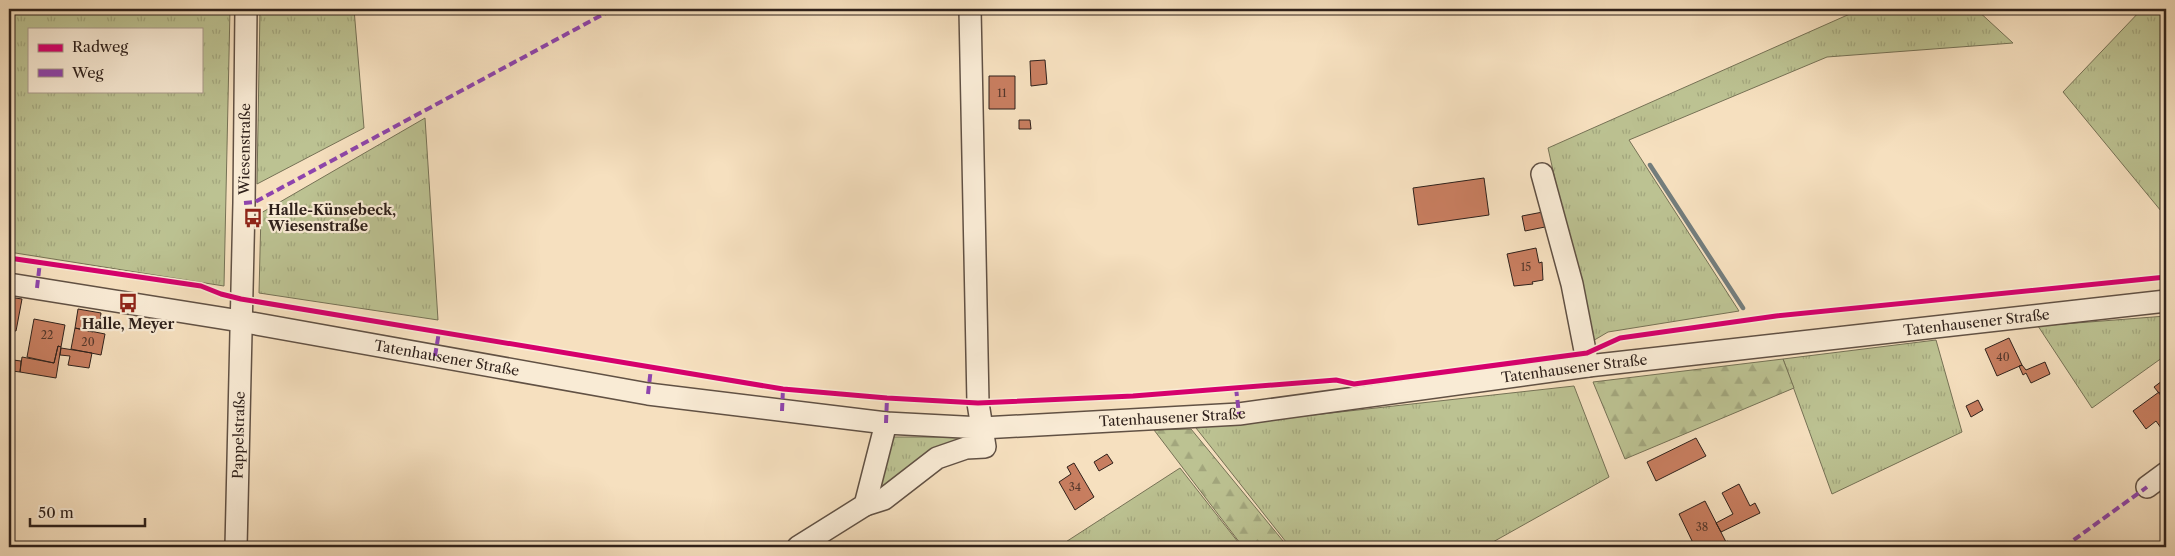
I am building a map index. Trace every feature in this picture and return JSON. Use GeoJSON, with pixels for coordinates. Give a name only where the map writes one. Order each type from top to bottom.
{"type":"FeatureCollection","features":[{"type":"Feature","properties":{"kind":"street","name":"Wiesenstraße"},"geometry":{"type":"LineString","coordinates":[[240,321],[244,203],[246,9]]}},
{"type":"Feature","properties":{"kind":"street"},"geometry":{"type":"LineString","coordinates":[[798,547],[865,505],[884,499],[938,458],[966,448],[985,447],[978,403],[970,9]]}},
{"type":"Feature","properties":{"kind":"street"},"geometry":{"type":"LineString","coordinates":[[1542,174],[1572,284],[1588,366]]}},
{"type":"Feature","properties":{"kind":"street","name":"Tatenhausener Straße"},"geometry":{"type":"LineString","coordinates":[[9,284],[240,321],[648,394],[886,423],[982,428],[1239,414],[1588,366],[2166,301]]}},
{"type":"Feature","properties":{"kind":"street","name":"Pappelstraße"},"geometry":{"type":"LineString","coordinates":[[236,547],[240,321]]}},
{"type":"Feature","properties":{"kind":"street"},"geometry":{"type":"LineString","coordinates":[[865,505],[886,423]]}},
{"type":"Feature","properties":{"kind":"street"},"geometry":{"type":"LineString","coordinates":[[2147,487],[2166,472]]}},
{"type":"Feature","properties":{"kind":"green space"},"geometry":{"type":"Polygon","coordinates":[[[9,9],[230,9],[224,286],[9,252],[9,9]]]}},
{"type":"Feature","properties":{"kind":"green space"},"geometry":{"type":"Polygon","coordinates":[[[260,9],[354,9],[364,128],[257,184],[260,9]]]}},
{"type":"Feature","properties":{"kind":"green space"},"geometry":{"type":"Polygon","coordinates":[[[1861,9],[1976,9],[2013,43],[1827,57],[1629,140],[1739,311],[1608,332],[1591,342],[1548,148],[1861,9]]]}},
{"type":"Feature","properties":{"kind":"green space"},"geometry":{"type":"Polygon","coordinates":[[[2142,9],[2166,9],[2166,217],[2063,92],[2142,9]]]}},
{"type":"Feature","properties":{"kind":"green space"},"geometry":{"type":"Polygon","coordinates":[[[425,118],[438,320],[259,293],[261,213],[425,118]]]}},
{"type":"Feature","properties":{"kind":"green space"},"geometry":{"type":"Polygon","coordinates":[[[2166,316],[2166,355],[2092,408],[2038,326],[2166,316]]]}},
{"type":"Feature","properties":{"kind":"green space"},"geometry":{"type":"Polygon","coordinates":[[[1936,340],[1962,432],[1832,494],[1783,359],[1936,340]]]}},
{"type":"Feature","properties":{"kind":"green space"},"geometry":{"type":"Polygon","coordinates":[[[1783,359],[1794,388],[1625,459],[1593,382],[1783,359]]]}},
{"type":"Feature","properties":{"kind":"green space"},"geometry":{"type":"Polygon","coordinates":[[[1574,386],[1609,477],[1484,547],[1290,547],[1196,428],[1574,386]]]}},
{"type":"Feature","properties":{"kind":"green space"},"geometry":{"type":"Polygon","coordinates":[[[1191,429],[1288,547],[1243,547],[1154,430],[1191,429]]]}},
{"type":"Feature","properties":{"kind":"green space"},"geometry":{"type":"Polygon","coordinates":[[[890,437],[972,437],[878,492],[890,437]]]}},
{"type":"Feature","properties":{"kind":"green space"},"geometry":{"type":"Polygon","coordinates":[[[1180,468],[1242,547],[1058,547],[1180,468]]]}},
{"type":"Feature","properties":{"kind":"building"},"geometry":{"type":"Polygon","coordinates":[[[1045,60],[1047,84],[1031,86],[1030,61],[1045,60]]]}},
{"type":"Feature","properties":{"kind":"building"},"geometry":{"type":"Polygon","coordinates":[[[989,76],[1015,76],[1015,109],[989,109],[989,76]]]}},
{"type":"Feature","properties":{"kind":"building"},"geometry":{"type":"Polygon","coordinates":[[[1019,120],[1030,120],[1031,129],[1019,129],[1019,120]]]}},
{"type":"Feature","properties":{"kind":"building"},"geometry":{"type":"Polygon","coordinates":[[[1484,178],[1489,215],[1418,225],[1413,188],[1484,178]]]}},
{"type":"Feature","properties":{"kind":"building"},"geometry":{"type":"Polygon","coordinates":[[[1548,211],[1550,226],[1525,231],[1522,216],[1548,211]]]}},
{"type":"Feature","properties":{"kind":"building"},"geometry":{"type":"Polygon","coordinates":[[[1536,248],[1539,263],[1542,262],[1543,280],[1532,282],[1533,284],[1514,286],[1507,254],[1536,248]]]}},
{"type":"Feature","properties":{"kind":"building"},"geometry":{"type":"Polygon","coordinates":[[[9,297],[22,299],[16,331],[9,330],[9,297]]]}},
{"type":"Feature","properties":{"kind":"building"},"geometry":{"type":"Polygon","coordinates":[[[78,309],[101,313],[100,321],[94,323],[93,332],[75,328],[78,309]]]}},
{"type":"Feature","properties":{"kind":"building"},"geometry":{"type":"Polygon","coordinates":[[[34,319],[65,325],[61,347],[58,346],[54,363],[27,357],[34,319]]]}},
{"type":"Feature","properties":{"kind":"building"},"geometry":{"type":"Polygon","coordinates":[[[75,328],[105,334],[101,355],[71,349],[75,328]]]}},
{"type":"Feature","properties":{"kind":"building"},"geometry":{"type":"Polygon","coordinates":[[[2009,338],[2022,365],[1997,376],[1985,349],[2009,338]]]}},
{"type":"Feature","properties":{"kind":"building"},"geometry":{"type":"Polygon","coordinates":[[[58,346],[61,347],[56,378],[20,372],[22,357],[54,363],[58,346]]]}},
{"type":"Feature","properties":{"kind":"building"},"geometry":{"type":"Polygon","coordinates":[[[61,348],[92,353],[89,368],[68,365],[70,356],[60,355],[61,348]]]}},
{"type":"Feature","properties":{"kind":"building"},"geometry":{"type":"Polygon","coordinates":[[[13,360],[21,361],[20,372],[12,371],[13,360]]]}},
{"type":"Feature","properties":{"kind":"building"},"geometry":{"type":"Polygon","coordinates":[[[2045,362],[2050,374],[2031,383],[2026,373],[2023,375],[2019,366],[2022,365],[2026,370],[2045,362]]]}},
{"type":"Feature","properties":{"kind":"building"},"geometry":{"type":"Polygon","coordinates":[[[2166,378],[2166,402],[2154,387],[2166,378]]]}},
{"type":"Feature","properties":{"kind":"building"},"geometry":{"type":"Polygon","coordinates":[[[2159,392],[2166,402],[2166,424],[2161,428],[2156,421],[2146,429],[2133,411],[2159,392]]]}},
{"type":"Feature","properties":{"kind":"building"},"geometry":{"type":"Polygon","coordinates":[[[1978,400],[1983,410],[1971,417],[1966,406],[1978,400]]]}},
{"type":"Feature","properties":{"kind":"building"},"geometry":{"type":"Polygon","coordinates":[[[1696,438],[1706,456],[1656,481],[1647,462],[1696,438]]]}},
{"type":"Feature","properties":{"kind":"building"},"geometry":{"type":"Polygon","coordinates":[[[1107,454],[1113,463],[1099,471],[1094,462],[1107,454]]]}},
{"type":"Feature","properties":{"kind":"building"},"geometry":{"type":"Polygon","coordinates":[[[1074,463],[1094,497],[1075,510],[1059,482],[1071,474],[1067,467],[1074,463]]]}},
{"type":"Feature","properties":{"kind":"building"},"geometry":{"type":"Polygon","coordinates":[[[1739,484],[1750,506],[1755,503],[1760,513],[1721,532],[1716,523],[1733,514],[1722,493],[1739,484]]]}},
{"type":"Feature","properties":{"kind":"building"},"geometry":{"type":"Polygon","coordinates":[[[1705,501],[1726,542],[1728,541],[1731,547],[1695,547],[1679,514],[1705,501]]]}},
{"type":"Feature","properties":{"kind":"waterway"},"geometry":{"type":"LineString","coordinates":[[1650,165],[1743,308]]}},
{"type":"Feature","properties":{"kind":"marked path"},"geometry":{"type":"LineString","coordinates":[[244,203],[255,202],[613,9]]}},
{"type":"Feature","properties":{"kind":"marked path"},"geometry":{"type":"LineString","coordinates":[[37,288],[40,262]]}},
{"type":"Feature","properties":{"kind":"marked path"},"geometry":{"type":"LineString","coordinates":[[435,356],[439,332]]}},
{"type":"Feature","properties":{"kind":"marked path"},"geometry":{"type":"LineString","coordinates":[[648,394],[651,368]]}},
{"type":"Feature","properties":{"kind":"marked path"},"geometry":{"type":"LineString","coordinates":[[1236,388],[1239,414]]}},
{"type":"Feature","properties":{"kind":"marked path"},"geometry":{"type":"LineString","coordinates":[[782,411],[783,389]]}},
{"type":"Feature","properties":{"kind":"marked path"},"geometry":{"type":"LineString","coordinates":[[886,423],[887,398]]}},
{"type":"Feature","properties":{"kind":"marked path"},"geometry":{"type":"LineString","coordinates":[[2064,547],[2147,487]]}},
{"type":"Feature","properties":{"kind":"cycle path"},"geometry":{"type":"LineString","coordinates":[[9,258],[201,286],[241,299],[783,389],[887,398],[978,403],[1133,396],[1336,380],[1354,384],[1587,353],[1620,338],[1776,316],[2166,277]]}},
{"type":"Feature","properties":{"kind":"place","name":"Halle-Künsebeck, Wiesenstraße"},"geometry":{"type":"Point","coordinates":[253,218]}},
{"type":"Feature","properties":{"kind":"place","name":"Halle, Meyer"},"geometry":{"type":"Point","coordinates":[128,303]}}]}
